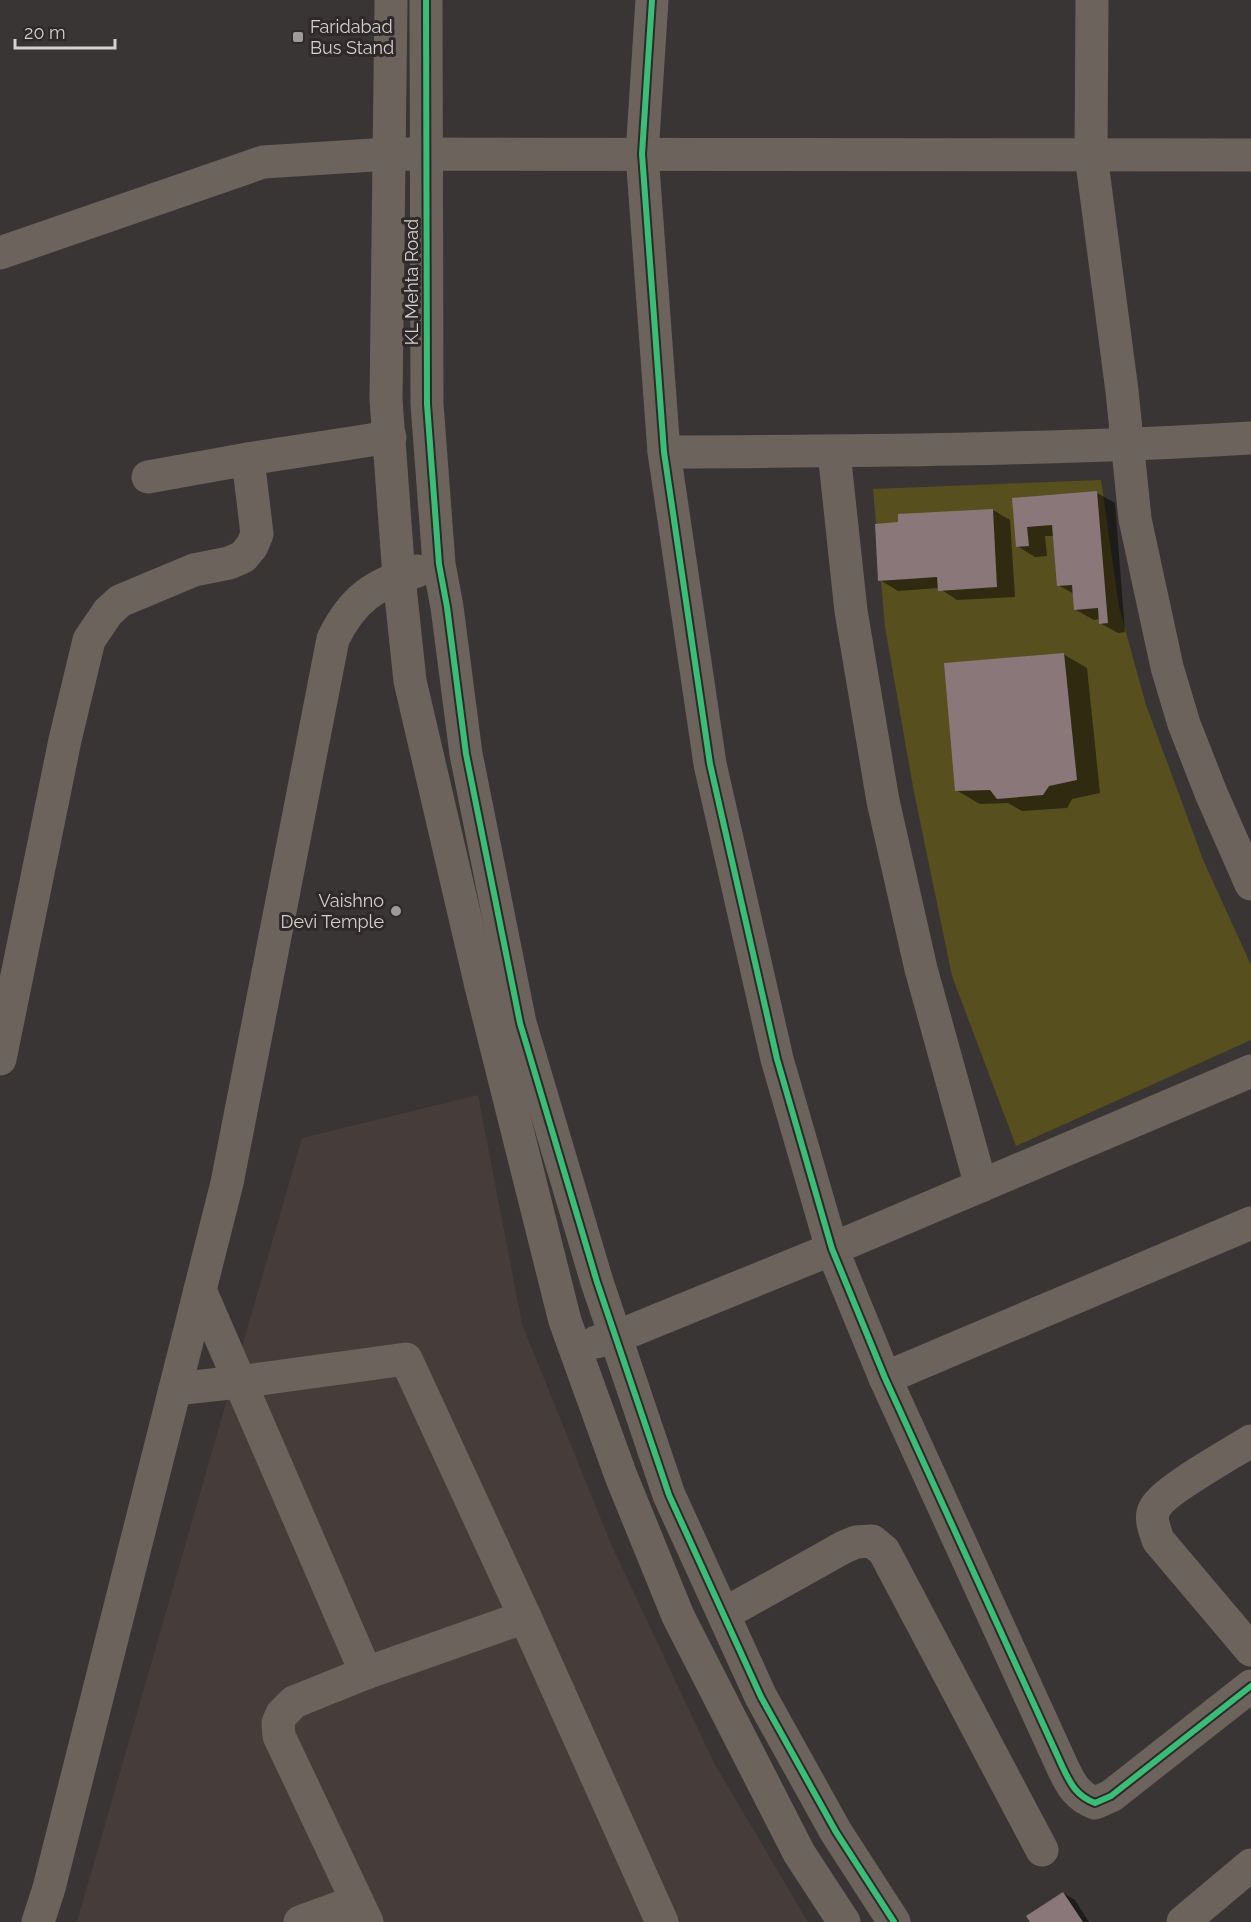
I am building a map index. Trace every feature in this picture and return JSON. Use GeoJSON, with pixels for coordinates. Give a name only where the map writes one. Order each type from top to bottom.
{"type":"FeatureCollection","features":[{"type":"Feature","properties":{"kind":"street","name":"KL Mehta Road"},"geometry":{"type":"LineString","coordinates":[[391,0],[386,400],[399,577],[412,693],[487,1009],[565,1321],[574,1348],[621,1476],[678,1616],[799,1853],[844,1922]]}},
{"type":"Feature","properties":{"kind":"street","name":"KL Mehta Road"},"geometry":{"type":"LineString","coordinates":[[426,0],[427,404],[439,564],[447,607],[466,754],[520,1023],[597,1282],[669,1495],[761,1697],[836,1832],[894,1922]]}},
{"type":"Feature","properties":{"kind":"street"},"geometry":{"type":"LineString","coordinates":[[652,0],[642,154],[664,452],[710,764],[777,1059],[832,1249],[885,1378],[1068,1778],[1083,1798],[1095,1803],[1111,1796],[1251,1686]]}},
{"type":"Feature","properties":{"kind":"street"},"geometry":{"type":"LineString","coordinates":[[1092,0],[1091,155],[1122,391],[1135,519],[1167,666],[1185,724],[1211,793],[1251,884]]}},
{"type":"Feature","properties":{"kind":"street"},"geometry":{"type":"LineString","coordinates":[[0,253],[263,162],[389,154],[1251,155]]}},
{"type":"Feature","properties":{"kind":"street"},"geometry":{"type":"LineString","coordinates":[[148,477],[390,437]]}},
{"type":"Feature","properties":{"kind":"street"},"geometry":{"type":"LineString","coordinates":[[664,452],[834,452],[1126,446],[1251,438]]}},
{"type":"Feature","properties":{"kind":"street"},"geometry":{"type":"LineString","coordinates":[[834,452],[851,611],[883,801],[921,969],[981,1186]]}},
{"type":"Feature","properties":{"kind":"street"},"geometry":{"type":"LineString","coordinates":[[0,1059],[65,740],[89,640],[108,612],[120,601],[194,570],[229,563],[243,557],[252,546],[256,534],[248,459]]}},
{"type":"Feature","properties":{"kind":"street"},"geometry":{"type":"LineString","coordinates":[[38,1922],[52,1876],[227,1183],[333,639],[344,617],[362,596],[399,577],[439,564]]}},
{"type":"Feature","properties":{"kind":"street"},"geometry":{"type":"LineString","coordinates":[[574,1348],[616,1337],[832,1249],[1251,1071]]}},
{"type":"Feature","properties":{"kind":"street"},"geometry":{"type":"LineString","coordinates":[[885,1378],[1251,1223]]}},
{"type":"Feature","properties":{"kind":"street"},"geometry":{"type":"LineString","coordinates":[[200,1290],[366,1673]]}},
{"type":"Feature","properties":{"kind":"street"},"geometry":{"type":"LineString","coordinates":[[174,1389],[406,1359],[662,1922]]}},
{"type":"Feature","properties":{"kind":"street"},"geometry":{"type":"LineString","coordinates":[[1251,1441],[1166,1495],[1154,1509],[1152,1521],[1158,1539],[1251,1650]]}},
{"type":"Feature","properties":{"kind":"street"},"geometry":{"type":"LineString","coordinates":[[724,1614],[844,1547],[856,1542],[872,1541],[884,1551],[1042,1850]]}},
{"type":"Feature","properties":{"kind":"street"},"geometry":{"type":"LineString","coordinates":[[300,1922],[362,1912],[279,1736],[278,1723],[282,1713],[294,1702],[366,1673],[525,1617]]}},
{"type":"Feature","properties":{"kind":"street"},"geometry":{"type":"LineString","coordinates":[[1183,1922],[1251,1865]]}},
{"type":"Feature","properties":{"kind":"shaded area"},"geometry":{"type":"Polygon","coordinates":[[[1101,480],[1119,607],[1146,705],[1204,862],[1251,965],[1251,1040],[1016,1146],[952,976],[913,787],[885,627],[873,489],[1101,480]]]}},
{"type":"Feature","properties":{"kind":"shaded area"},"geometry":{"type":"Polygon","coordinates":[[[478,1095],[522,1324],[611,1544],[714,1763],[808,1922],[77,1922],[302,1138],[478,1095]]]}},
{"type":"Feature","properties":{"kind":"building"},"geometry":{"type":"Polygon","coordinates":[[[1097,491],[1108,623],[1099,624],[1098,608],[1074,610],[1072,585],[1057,586],[1052,525],[1027,527],[1029,546],[1016,547],[1012,498],[1097,491]]]}},
{"type":"Feature","properties":{"kind":"building"},"geometry":{"type":"Polygon","coordinates":[[[993,509],[997,587],[938,591],[937,577],[878,581],[875,524],[898,522],[898,514],[993,509]]]}},
{"type":"Feature","properties":{"kind":"building"},"geometry":{"type":"Polygon","coordinates":[[[1064,653],[1077,780],[1049,786],[1043,795],[997,799],[990,790],[955,791],[944,663],[1064,653]]]}},
{"type":"Feature","properties":{"kind":"building"},"geometry":{"type":"Polygon","coordinates":[[[1063,1892],[1083,1922],[1030,1922],[1026,1916],[1063,1892]]]}},
{"type":"Feature","properties":{"kind":"cycle path"},"geometry":{"type":"LineString","coordinates":[[426,0],[427,404],[439,564],[447,607],[466,754],[520,1023],[597,1282],[669,1495],[761,1697],[836,1832],[894,1922]]}},
{"type":"Feature","properties":{"kind":"cycle path"},"geometry":{"type":"LineString","coordinates":[[652,0],[642,154],[664,452],[710,764],[777,1059],[832,1249],[885,1378],[1063,1768],[1079,1793],[1095,1803],[1111,1796],[1251,1686]]}},
{"type":"Feature","properties":{"kind":"place","name":"Faridabad Bus Stand"},"geometry":{"type":"Point","coordinates":[298,37]}},
{"type":"Feature","properties":{"kind":"place","name":"Vaishno Devi Temple"},"geometry":{"type":"Point","coordinates":[396,911]}}]}
